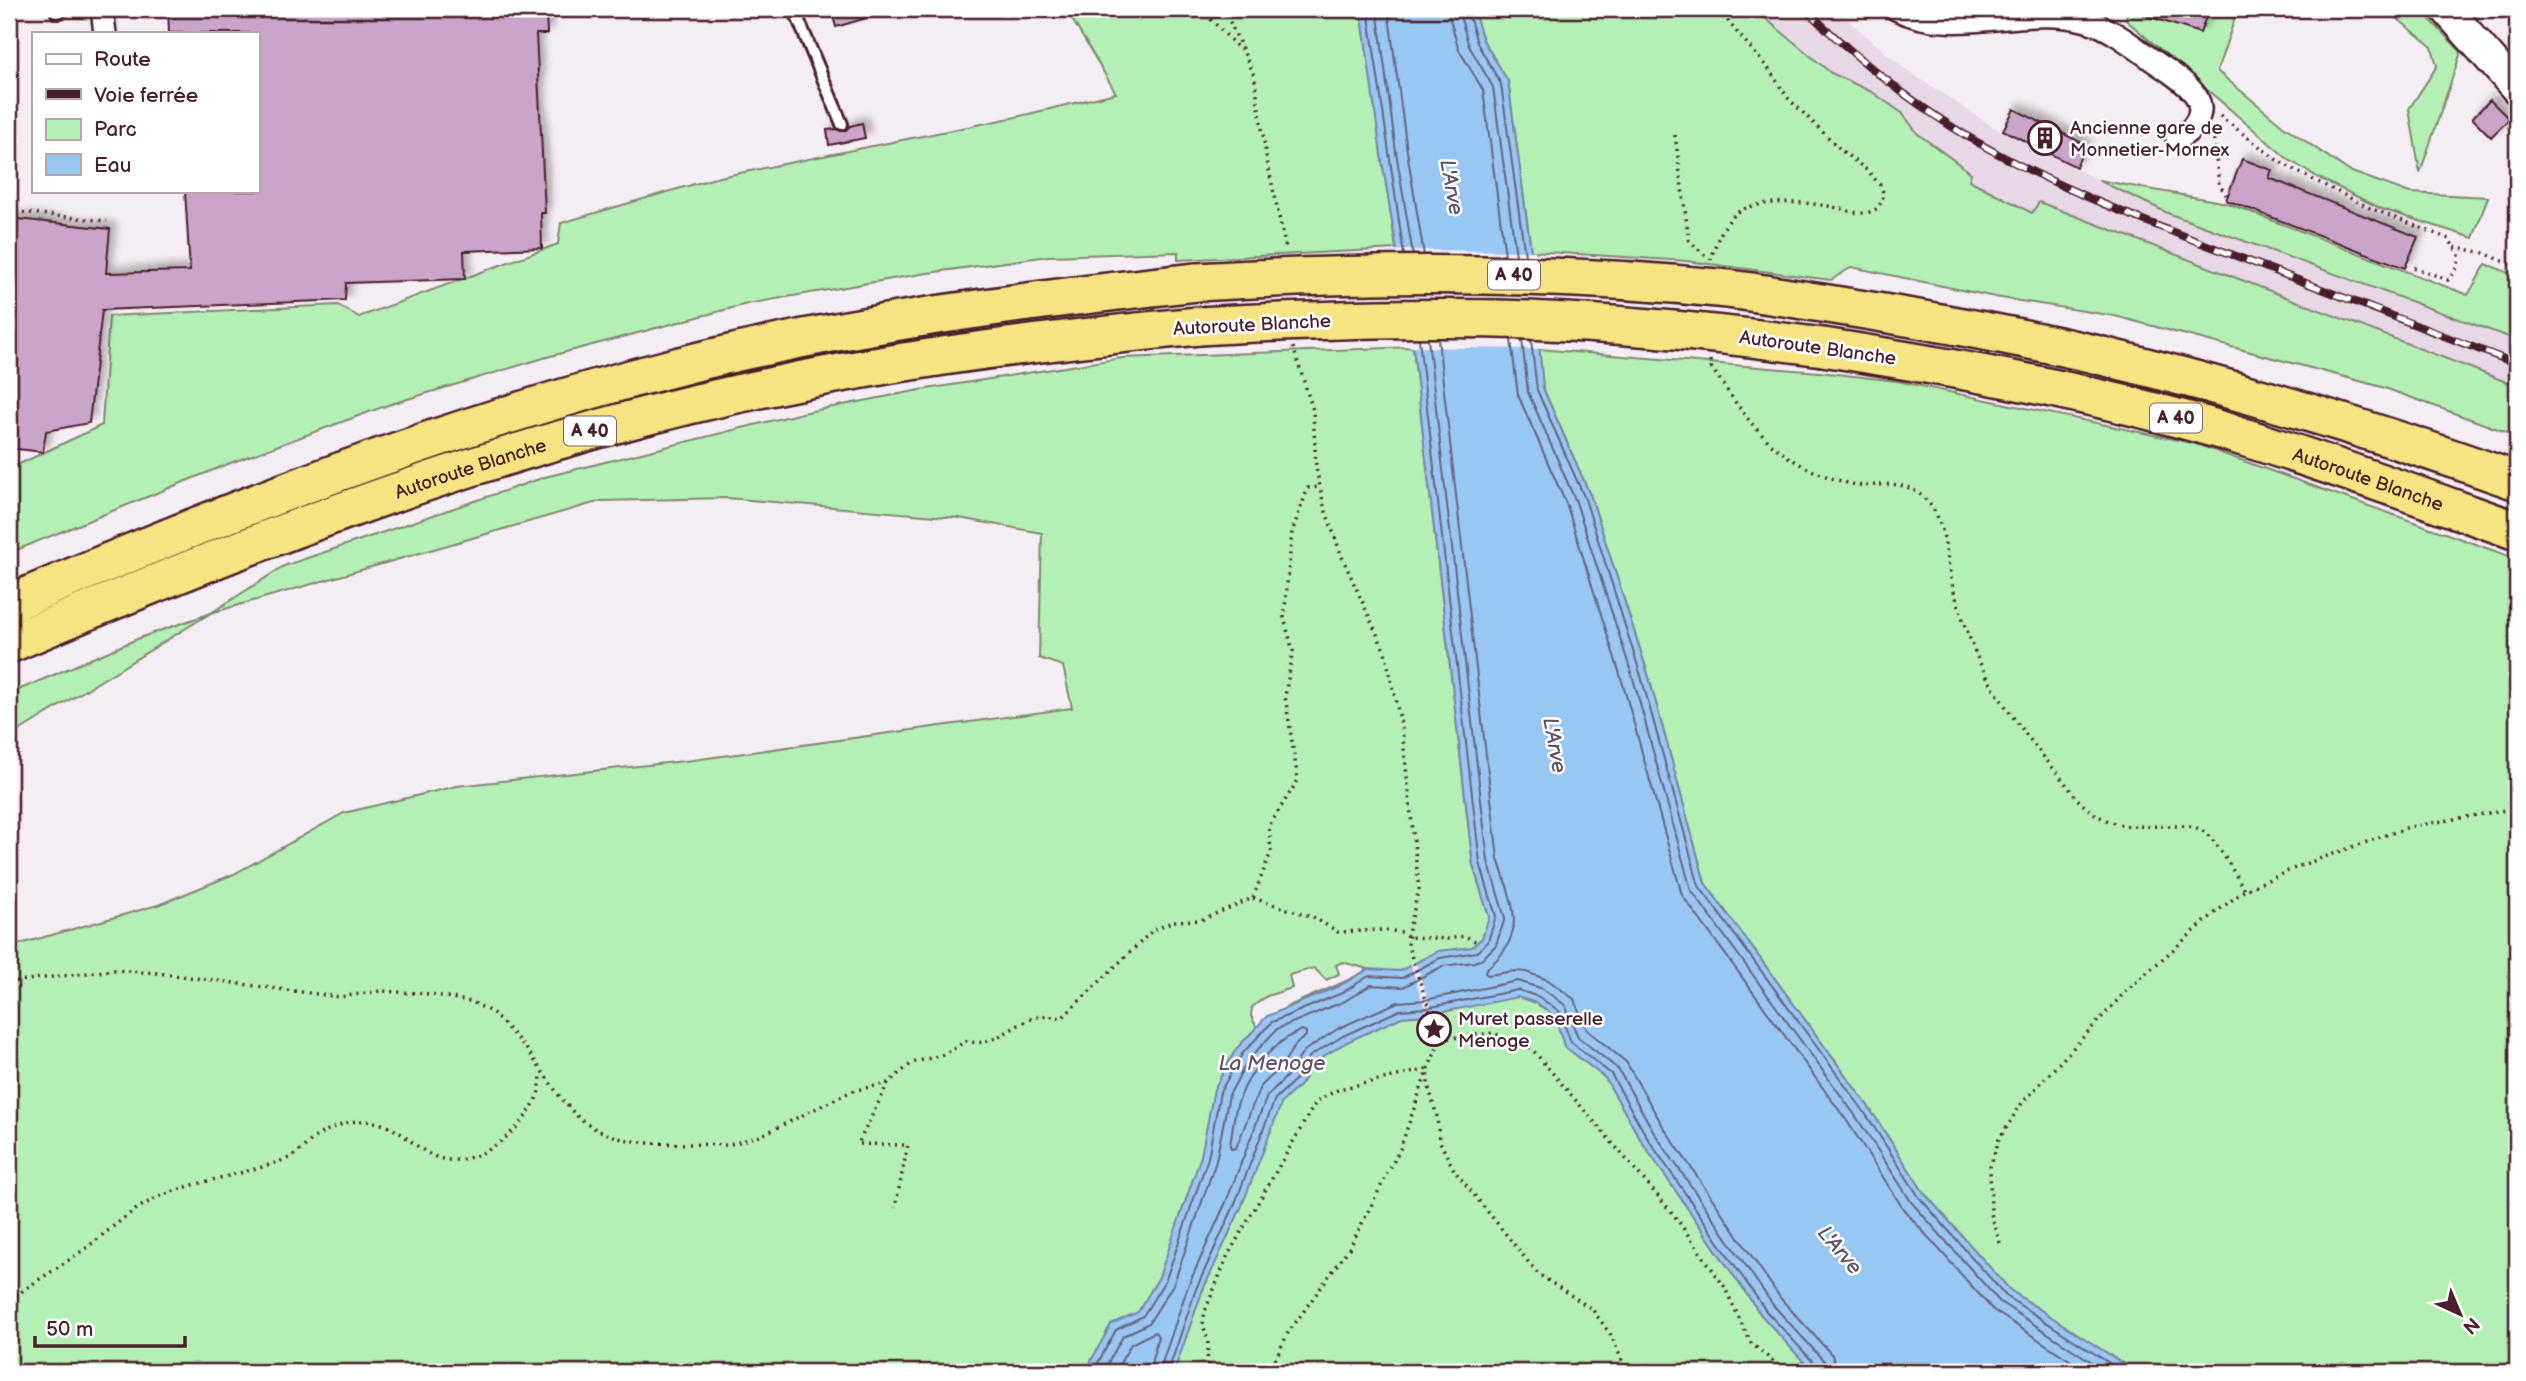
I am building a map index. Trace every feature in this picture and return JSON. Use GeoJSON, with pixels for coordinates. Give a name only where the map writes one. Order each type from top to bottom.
{"type":"FeatureCollection","features":[{"type":"Feature","properties":{"kind":"highway","name":"Autoroute Blanche"},"geometry":{"type":"LineString","coordinates":[[9,604],[113,559],[310,482],[508,414],[678,366],[809,337],[924,316],[1062,296],[1198,282],[1301,276],[1528,275],[1731,290],[1966,327],[2186,377],[2334,419],[2517,481]]}},
{"type":"Feature","properties":{"kind":"highway","name":"Autoroute Blanche"},"geometry":{"type":"LineString","coordinates":[[9,644],[318,519],[601,428],[690,404],[876,365],[1063,338],[1199,326],[1385,318],[1529,320],[1715,334],[1823,347],[1961,369],[2158,413],[2248,439],[2517,531]]}},
{"type":"Feature","properties":{"kind":"main road"},"geometry":{"type":"LineString","coordinates":[[2446,9],[2517,89]]}},
{"type":"Feature","properties":{"kind":"street"},"geometry":{"type":"LineString","coordinates":[[102,9],[105,32]]}},
{"type":"Feature","properties":{"kind":"street"},"geometry":{"type":"LineString","coordinates":[[1896,9],[1923,18],[1945,21],[2051,16],[2086,20],[2119,38],[2174,76],[2195,95],[2200,114],[2191,130],[2177,139]]}},
{"type":"Feature","properties":{"kind":"lane"},"geometry":{"type":"LineString","coordinates":[[794,9],[842,124]]}},
{"type":"Feature","properties":{"kind":"path"},"geometry":{"type":"LineString","coordinates":[[1201,9],[1242,52]]}},
{"type":"Feature","properties":{"kind":"path"},"geometry":{"type":"LineString","coordinates":[[1224,9],[1256,83],[1267,161],[1286,257]]}},
{"type":"Feature","properties":{"kind":"path"},"geometry":{"type":"LineString","coordinates":[[1712,255],[1727,223],[1736,213],[1745,209],[1760,204],[1798,203],[1832,207],[1863,215],[1879,207],[1884,194],[1868,171],[1842,151],[1788,98],[1768,68],[1729,23],[1722,9]]}},
{"type":"Feature","properties":{"kind":"path"},"geometry":{"type":"LineString","coordinates":[[2200,106],[2214,136],[2219,184],[2226,195]]}},
{"type":"Feature","properties":{"kind":"path"},"geometry":{"type":"LineString","coordinates":[[2200,106],[2225,118],[2277,160],[2296,171],[2370,208],[2449,239],[2459,255],[2458,266],[2448,280],[2413,267]]}},
{"type":"Feature","properties":{"kind":"path"},"geometry":{"type":"LineString","coordinates":[[1675,135],[1689,240],[1711,261]]}},
{"type":"Feature","properties":{"kind":"path"},"geometry":{"type":"LineString","coordinates":[[9,211],[107,221]]}},
{"type":"Feature","properties":{"kind":"path"},"geometry":{"type":"LineString","coordinates":[[2455,247],[2484,253],[2517,267]]}},
{"type":"Feature","properties":{"kind":"path"},"geometry":{"type":"LineString","coordinates":[[1269,1372],[1288,1333],[1350,1247],[1400,1149],[1441,1039],[1410,954],[1408,939],[1419,889],[1402,729],[1385,652],[1342,557],[1324,506],[1314,445],[1313,410],[1293,348],[1292,335]]}},
{"type":"Feature","properties":{"kind":"path"},"geometry":{"type":"LineString","coordinates":[[1711,367],[1749,422],[1771,446],[1808,469],[1847,484],[1908,486],[1919,493],[1931,506],[1939,523],[1953,587],[1979,661],[1993,688],[2080,802],[2096,816],[2116,824],[2185,826],[2199,829],[2211,837],[2245,890]]}},
{"type":"Feature","properties":{"kind":"path"},"geometry":{"type":"LineString","coordinates":[[1253,898],[1271,852],[1269,826],[1298,780],[1285,696],[1293,651],[1284,618],[1292,532],[1308,488],[1320,486]]}},
{"type":"Feature","properties":{"kind":"path"},"geometry":{"type":"LineString","coordinates":[[2000,1243],[1991,1214],[1990,1167],[1999,1139],[2022,1103],[2127,990],[2215,913],[2245,890],[2302,865],[2409,827],[2517,808]]}},
{"type":"Feature","properties":{"kind":"path"},"geometry":{"type":"LineString","coordinates":[[895,1208],[908,1144],[858,1144],[888,1083],[912,1063],[945,1054],[966,1041],[975,1044],[995,1040],[1036,1017],[1062,1017],[1153,930],[1174,921],[1201,920],[1253,898],[1313,917],[1338,932],[1403,932],[1408,939]]}},
{"type":"Feature","properties":{"kind":"path"},"geometry":{"type":"LineString","coordinates":[[1408,939],[1449,939],[1465,936],[1478,942]]}},
{"type":"Feature","properties":{"kind":"path"},"geometry":{"type":"LineString","coordinates":[[9,982],[114,970],[158,973],[339,997],[381,990],[431,994],[472,1002],[492,1013],[525,1047],[541,1072],[572,1110],[597,1130],[622,1139],[649,1143],[728,1145],[760,1136],[852,1091],[888,1083]]}},
{"type":"Feature","properties":{"kind":"path"},"geometry":{"type":"LineString","coordinates":[[1441,1039],[1493,1033],[1531,1048],[1674,1215],[1724,1286],[1751,1343],[1786,1372]]}},
{"type":"Feature","properties":{"kind":"path"},"geometry":{"type":"LineString","coordinates":[[1207,1372],[1208,1341],[1203,1324],[1205,1311],[1228,1255],[1316,1102],[1339,1089],[1428,1069]]}},
{"type":"Feature","properties":{"kind":"path"},"geometry":{"type":"LineString","coordinates":[[1428,1069],[1428,1084],[1437,1117],[1439,1140],[1454,1170],[1538,1273],[1592,1309],[1611,1335],[1627,1372]]}},
{"type":"Feature","properties":{"kind":"path"},"geometry":{"type":"LineString","coordinates":[[9,1298],[79,1253],[132,1210],[162,1195],[207,1180],[271,1165],[293,1156],[316,1137],[343,1124],[365,1121],[392,1129],[435,1159],[451,1162],[481,1153],[514,1129],[531,1108],[539,1093],[541,1072]]}},
{"type":"Feature","properties":{"kind":"shaded area"},"geometry":{"type":"Polygon","coordinates":[[[1754,9],[1835,9],[1905,69],[1992,126],[2098,180],[2170,214],[2517,340],[2517,386],[2039,202],[2033,213],[1969,180],[1970,173],[1918,134],[1902,113],[1872,92],[1831,73],[1754,9]]]}},
{"type":"Feature","properties":{"kind":"green space"},"geometry":{"type":"Polygon","coordinates":[[[1066,9],[1361,9],[1396,249],[1178,260],[1178,252],[1048,256],[921,274],[747,304],[547,357],[388,405],[233,462],[9,553],[9,469],[102,425],[109,316],[338,305],[359,317],[558,244],[561,223],[715,178],[1016,117],[1116,93],[1066,9]]]}},
{"type":"Feature","properties":{"kind":"green space"},"geometry":{"type":"Polygon","coordinates":[[[1473,9],[1754,9],[1831,73],[1872,92],[1902,113],[1918,134],[1971,173],[1969,180],[2032,213],[2039,202],[2517,386],[2517,436],[2382,387],[2115,316],[1995,297],[1852,267],[1831,280],[1686,261],[1531,251],[1508,81],[1483,40],[1473,9]]]}},
{"type":"Feature","properties":{"kind":"green space"},"geometry":{"type":"Polygon","coordinates":[[[2128,9],[2238,9],[2217,71],[2282,125],[2349,171],[2410,193],[2488,197],[2473,238],[2382,209],[2289,160],[2126,20],[2128,9]]]}},
{"type":"Feature","properties":{"kind":"green space"},"geometry":{"type":"Polygon","coordinates":[[[2386,9],[2420,9],[2461,52],[2420,173],[2409,109],[2437,66],[2432,47],[2386,9]]]}},
{"type":"Feature","properties":{"kind":"green space"},"geometry":{"type":"Polygon","coordinates":[[[2098,180],[2227,203],[2468,295],[2486,264],[2517,276],[2517,340],[2170,214],[2098,180]]]}},
{"type":"Feature","properties":{"kind":"green space"},"geometry":{"type":"Polygon","coordinates":[[[1413,347],[1473,865],[1489,916],[1536,1003],[1555,1016],[1564,1046],[1606,1078],[1642,1142],[1761,1315],[1813,1372],[9,1372],[9,947],[158,905],[234,874],[344,813],[457,786],[693,760],[1072,708],[1063,666],[1039,658],[1042,533],[959,518],[727,498],[601,501],[211,613],[284,566],[545,477],[802,413],[920,390],[1122,358],[1413,347]],[[1342,962],[1336,965],[1339,974],[1326,980],[1314,968],[1289,975],[1292,988],[1267,996],[1252,1007],[1251,1016],[1257,1028],[1280,1011],[1368,969],[1342,962]]]}},
{"type":"Feature","properties":{"kind":"green space"},"geometry":{"type":"Polygon","coordinates":[[[1538,349],[1897,381],[2196,444],[2517,559],[2517,1372],[2136,1372],[2010,1290],[1924,1193],[1868,1106],[1705,883],[1648,674],[1591,497],[1543,388],[1538,349]]]}},
{"type":"Feature","properties":{"kind":"green space"},"geometry":{"type":"Polygon","coordinates":[[[211,613],[9,737],[9,694],[142,637],[211,613]]]}},
{"type":"Feature","properties":{"kind":"water"},"geometry":{"type":"Polygon","coordinates":[[[1361,9],[1473,9],[1483,40],[1508,81],[1531,251],[1543,388],[1591,497],[1648,674],[1705,883],[1868,1106],[1924,1193],[2010,1290],[2136,1372],[1813,1372],[1761,1315],[1642,1142],[1605,1078],[1564,1046],[1555,1016],[1536,1003],[1518,997],[1427,1015],[1402,1017],[1347,1042],[1316,1061],[1300,1085],[1282,1102],[1241,1208],[1202,1292],[1174,1372],[1085,1372],[1111,1324],[1138,1312],[1159,1277],[1201,1156],[1214,1089],[1236,1049],[1267,1016],[1339,986],[1369,969],[1400,971],[1438,951],[1472,947],[1482,938],[1489,917],[1473,865],[1413,347],[1381,155],[1361,9]]]}},
{"type":"Feature","properties":{"kind":"pier"},"geometry":{"type":"Polygon","coordinates":[[[1393,250],[1535,251],[1542,349],[1410,347],[1393,250]]]}},
{"type":"Feature","properties":{"kind":"pier"},"geometry":{"type":"Polygon","coordinates":[[[1415,961],[1434,1016],[1428,1018],[1410,963],[1415,961]]]}},
{"type":"Feature","properties":{"kind":"building"},"geometry":{"type":"Polygon","coordinates":[[[168,9],[546,9],[547,34],[536,34],[545,213],[541,213],[542,248],[464,251],[465,279],[346,283],[345,300],[102,310],[89,423],[46,431],[43,452],[9,448],[9,218],[110,229],[106,273],[190,271],[185,192],[259,192],[259,32],[169,32],[168,9]]]}},
{"type":"Feature","properties":{"kind":"building"},"geometry":{"type":"Polygon","coordinates":[[[831,9],[884,9],[884,13],[836,27],[831,9]]]}},
{"type":"Feature","properties":{"kind":"building"},"geometry":{"type":"Polygon","coordinates":[[[2136,9],[2209,9],[2200,33],[2135,12],[2136,9]]]}},
{"type":"Feature","properties":{"kind":"building"},"geometry":{"type":"Polygon","coordinates":[[[2490,100],[2509,119],[2491,137],[2472,118],[2490,100]]]}},
{"type":"Feature","properties":{"kind":"building","name":"Ancienne gare de Monnetier-Mornex"},"geometry":{"type":"Polygon","coordinates":[[[2014,109],[2086,145],[2076,167],[2003,130],[2014,109]]]}},
{"type":"Feature","properties":{"kind":"building"},"geometry":{"type":"Polygon","coordinates":[[[862,123],[865,138],[829,145],[827,130],[844,131],[850,126],[862,123]]]}},
{"type":"Feature","properties":{"kind":"building"},"geometry":{"type":"Polygon","coordinates":[[[2242,159],[2272,170],[2269,178],[2418,237],[2405,268],[2226,200],[2242,159]]]}},
{"type":"Feature","properties":{"kind":"railway"},"geometry":{"type":"LineString","coordinates":[[1805,9],[1873,70],[1922,107],[1974,140],[2031,171],[2157,226],[2517,364]]}},
{"type":"Feature","properties":{"kind":"place","name":"Ancienne gare de Monnetier-Mornex"},"geometry":{"type":"Point","coordinates":[2045,138]}},
{"type":"Feature","properties":{"kind":"place","name":"Muret passerelle Menoge"},"geometry":{"type":"Point","coordinates":[1434,1029]}},
{"type":"Feature","properties":{"kind":"water label","name":"L'Arve"},"geometry":{"type":"Point","coordinates":[1452,187]}},
{"type":"Feature","properties":{"kind":"water label","name":"L'Arve"},"geometry":{"type":"Point","coordinates":[1555,745]}},
{"type":"Feature","properties":{"kind":"water label","name":"La Menoge"},"geometry":{"type":"Point","coordinates":[1272,1063]}},
{"type":"Feature","properties":{"kind":"water label","name":"L'Arve"},"geometry":{"type":"Point","coordinates":[1840,1250]}}]}
